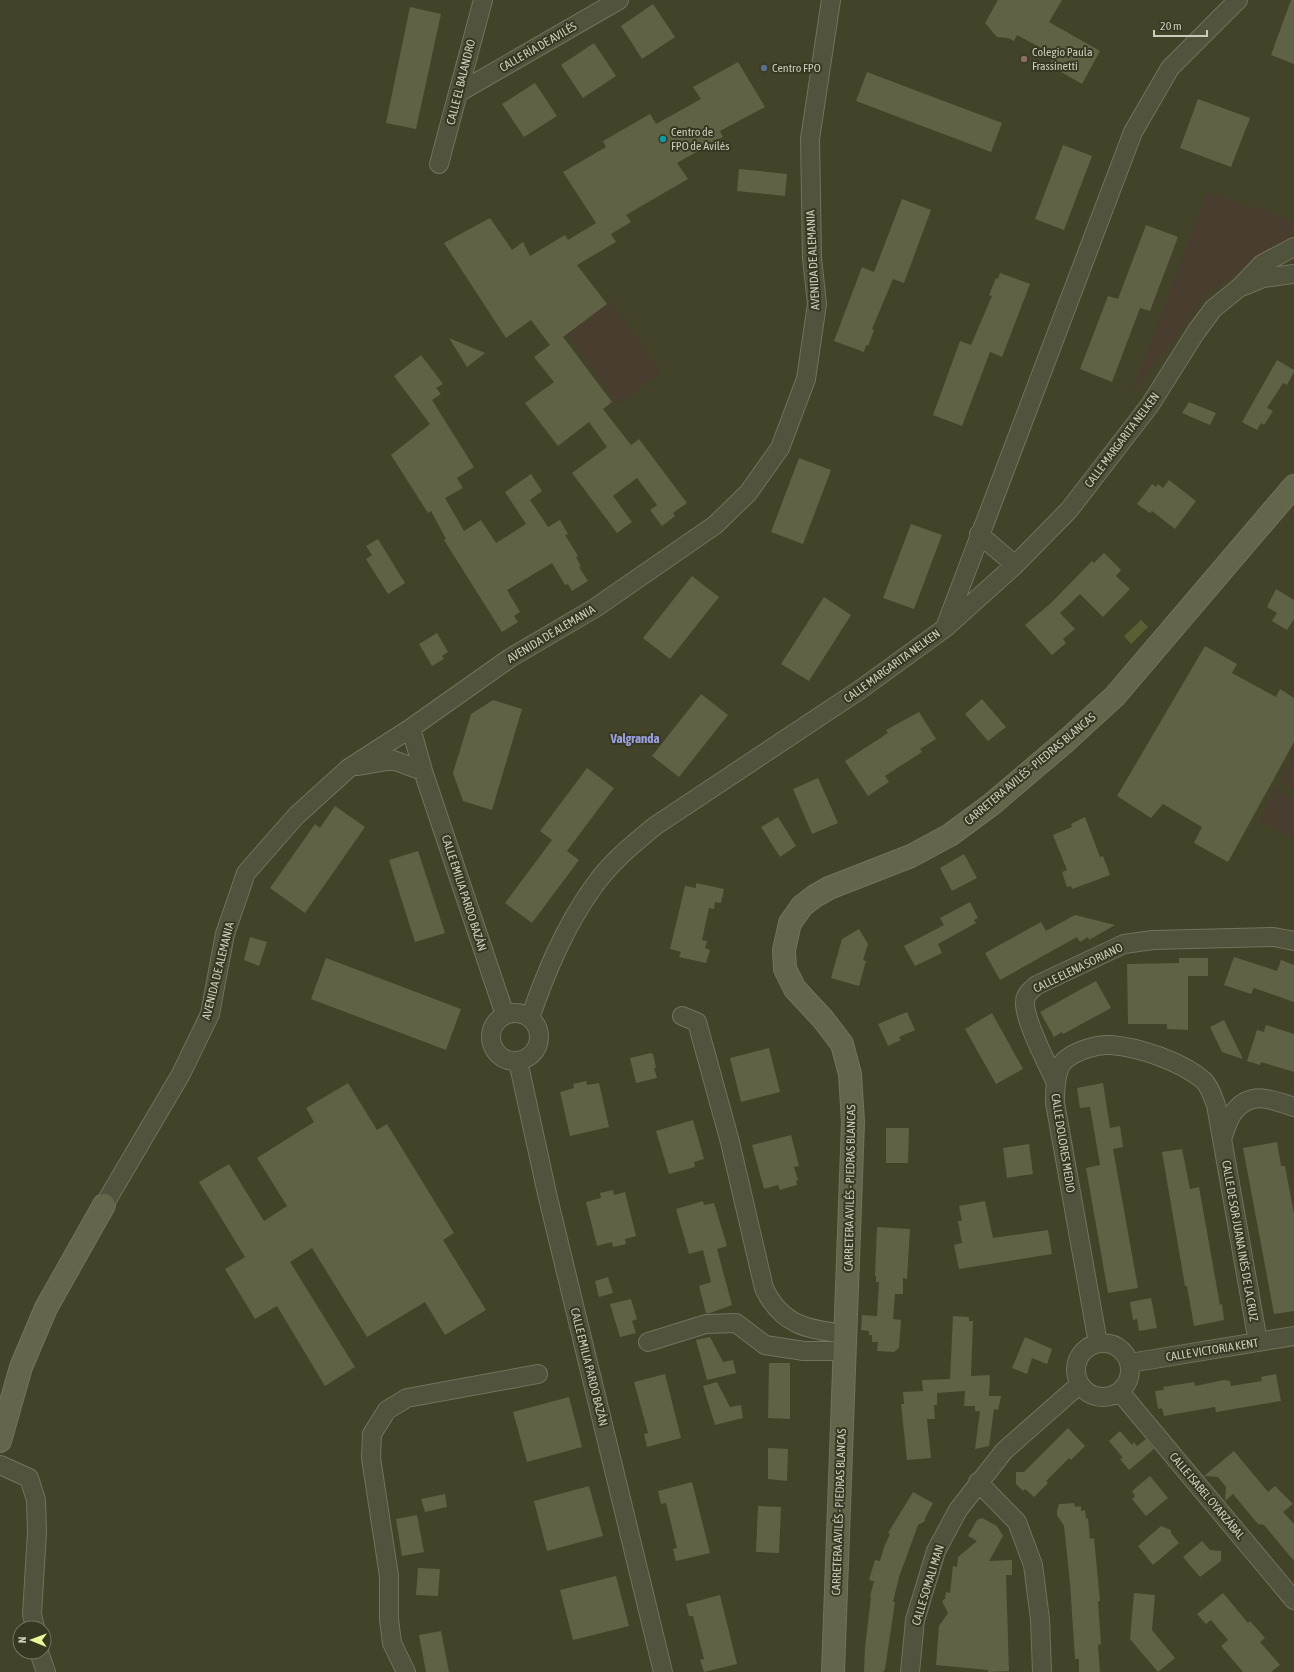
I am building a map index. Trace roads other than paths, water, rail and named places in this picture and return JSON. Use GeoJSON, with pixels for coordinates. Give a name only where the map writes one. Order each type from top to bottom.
{"type":"FeatureCollection","features":[{"type":"Feature","properties":{"kind":"street","name":"CALLE EL BALANDRO"},"geometry":{"type":"LineString","coordinates":[[439,164],[483,0]]}},
{"type":"Feature","properties":{"kind":"street","name":"CALLE RÍA DE AVILÉS"},"geometry":{"type":"LineString","coordinates":[[458,94],[619,0]]}},
{"type":"Feature","properties":{"kind":"street","name":"AVENIDA DE ALEMANIA"},"geometry":{"type":"LineString","coordinates":[[104,1205],[181,1074],[210,1014],[225,934],[246,873],[296,816],[349,768],[411,728],[510,658],[595,608],[715,525],[748,493],[780,448],[806,379],[817,304],[812,258],[810,139],[831,0]]}},
{"type":"Feature","properties":{"kind":"street"},"geometry":{"type":"LineString","coordinates":[[945,628],[979,534],[1133,132],[1170,68],[1238,0]]}},
{"type":"Feature","properties":{"kind":"street"},"geometry":{"type":"LineString","coordinates":[[1240,287],[1262,264],[1294,247]]}},
{"type":"Feature","properties":{"kind":"street"},"geometry":{"type":"LineString","coordinates":[[1240,287],[1263,278],[1292,275]]}},
{"type":"Feature","properties":{"kind":"street","name":"CALLE MARGARITA NELKEN"},"geometry":{"type":"LineString","coordinates":[[530,1018],[541,985],[567,928],[594,885],[625,852],[655,826],[861,689],[945,628],[1015,565],[1069,510],[1150,405],[1196,332],[1213,309],[1240,287]]}},
{"type":"Feature","properties":{"kind":"street","name":"CARRETERA AVILÉS - PIEDRAS BLANCAS"},"geometry":{"type":"LineString","coordinates":[[833,1672],[853,1122],[850,1074],[842,1044],[823,1018],[795,989],[785,969],[784,950],[790,923],[802,906],[828,888],[911,856],[950,834],[992,804],[1066,741],[1115,696],[1294,486]]}},
{"type":"Feature","properties":{"kind":"street"},"geometry":{"type":"LineString","coordinates":[[979,534],[1015,565]]}},
{"type":"Feature","properties":{"kind":"street","name":"CALLE EMILIA PARDO BAZÁN"},"geometry":{"type":"LineString","coordinates":[[411,728],[423,771],[505,1015]]}},
{"type":"Feature","properties":{"kind":"street"},"geometry":{"type":"LineString","coordinates":[[349,768],[393,760],[423,771]]}},
{"type":"Feature","properties":{"kind":"street","name":"CALLE ELENA SORIANO"},"geometry":{"type":"LineString","coordinates":[[1055,1081],[1028,1018],[1025,1002],[1027,993],[1037,985],[1124,944],[1153,940],[1274,937],[1294,941]]}},
{"type":"Feature","properties":{"kind":"street"},"geometry":{"type":"LineString","coordinates":[[520,1013],[530,1018],[538,1029],[539,1036],[537,1047],[528,1057],[518,1061],[506,1060],[493,1048],[491,1038],[496,1022],[505,1015],[520,1013]]}},
{"type":"Feature","properties":{"kind":"street"},"geometry":{"type":"LineString","coordinates":[[682,1016],[697,1022],[730,1142],[764,1288],[771,1304],[790,1322],[822,1332],[845,1343]]}},
{"type":"Feature","properties":{"kind":"street","name":"CALLE DOLORES MEDIO"},"geometry":{"type":"LineString","coordinates":[[1098,1343],[1055,1103],[1055,1081],[1064,1061],[1085,1049],[1109,1045],[1143,1052],[1183,1066],[1205,1081],[1216,1104],[1222,1139]]}},
{"type":"Feature","properties":{"kind":"street","name":"CALLE EMILIA PARDO BAZÁN"},"geometry":{"type":"LineString","coordinates":[[518,1061],[548,1198],[663,1672]]}},
{"type":"Feature","properties":{"kind":"street"},"geometry":{"type":"LineString","coordinates":[[1222,1139],[1232,1114],[1243,1104],[1253,1098],[1273,1100],[1294,1107]]}},
{"type":"Feature","properties":{"kind":"street","name":"CALLE DE SOR JUANA INÉS DE LA CRUZ"},"geometry":{"type":"LineString","coordinates":[[1222,1139],[1258,1342]]}},
{"type":"Feature","properties":{"kind":"street"},"geometry":{"type":"LineString","coordinates":[[0,1441],[21,1368],[46,1308],[104,1205]]}},
{"type":"Feature","properties":{"kind":"street"},"geometry":{"type":"LineString","coordinates":[[648,1342],[706,1324],[736,1323],[765,1346],[804,1351],[845,1343]]}},
{"type":"Feature","properties":{"kind":"street","name":"CALLE VICTORIA KENT"},"geometry":{"type":"LineString","coordinates":[[1130,1363],[1294,1336]]}},
{"type":"Feature","properties":{"kind":"street"},"geometry":{"type":"LineString","coordinates":[[1098,1343],[1111,1343],[1120,1348],[1130,1363],[1131,1372],[1129,1380],[1120,1392],[1111,1396],[1101,1397],[1091,1395],[1080,1384],[1076,1371],[1077,1361],[1084,1351],[1098,1343]]}},
{"type":"Feature","properties":{"kind":"street"},"geometry":{"type":"LineString","coordinates":[[406,1672],[392,1643],[389,1619],[389,1576],[371,1458],[372,1434],[387,1410],[407,1398],[538,1374]]}},
{"type":"Feature","properties":{"kind":"street","name":"CALLE SOMALI MAN"},"geometry":{"type":"LineString","coordinates":[[910,1672],[915,1620],[936,1551],[958,1510],[978,1482],[1004,1452],[1080,1384]]}},
{"type":"Feature","properties":{"kind":"street","name":"CALLE ISABEL OYARZÁBAL"},"geometry":{"type":"LineString","coordinates":[[1120,1392],[1294,1600]]}},
{"type":"Feature","properties":{"kind":"street"},"geometry":{"type":"LineString","coordinates":[[0,1465],[30,1478],[36,1500],[37,1532],[32,1614],[33,1620]]}},
{"type":"Feature","properties":{"kind":"street"},"geometry":{"type":"LineString","coordinates":[[978,1482],[1017,1522],[1033,1565],[1040,1619],[1042,1672]]}},
{"type":"Feature","properties":{"kind":"street"},"geometry":{"type":"LineString","coordinates":[[42,1660],[46,1672]]}},
{"type":"Feature","properties":{"kind":"place","name":"Colegio Paula Frassinetti"},"geometry":{"type":"Point","coordinates":[1024,59]}},
{"type":"Feature","properties":{"kind":"place","name":"Centro FPO"},"geometry":{"type":"Point","coordinates":[764,68]}},
{"type":"Feature","properties":{"kind":"place","name":"Centro de FPO de Avilés"},"geometry":{"type":"Point","coordinates":[663,139]}},
{"type":"Feature","properties":{"kind":"district","name":"Valgranda"},"geometry":{"type":"Point","coordinates":[635,738]}}]}
